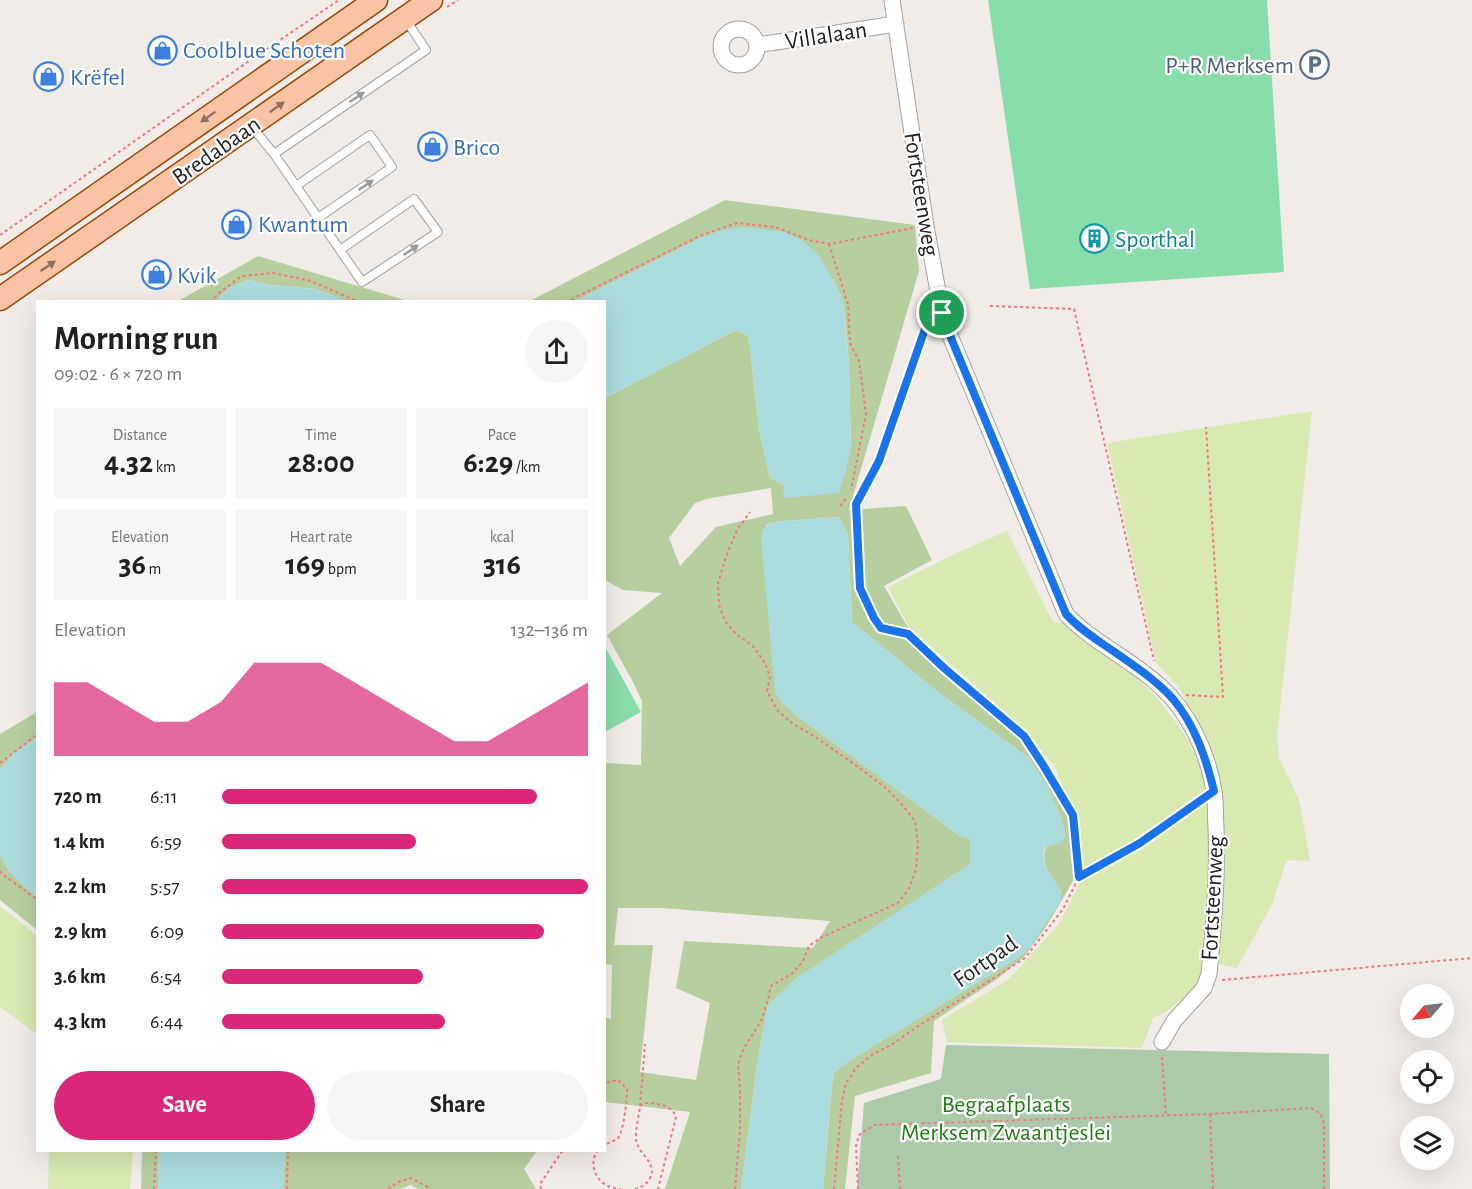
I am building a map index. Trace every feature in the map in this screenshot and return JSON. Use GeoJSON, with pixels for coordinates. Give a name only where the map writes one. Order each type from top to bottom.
{"type":"FeatureCollection","features":[{"type":"Feature","properties":{"kind":"main road","name":"Bredabaan"},"geometry":{"type":"LineString","coordinates":[[0,263],[344,10],[376,0]]}},
{"type":"Feature","properties":{"kind":"main road","name":"Bredabaan"},"geometry":{"type":"LineString","coordinates":[[0,299],[431,0]]}},
{"type":"Feature","properties":{"kind":"main road"},"geometry":{"type":"LineString","coordinates":[[344,10],[369,25],[371,37],[362,49]]}},
{"type":"Feature","properties":{"kind":"street","name":"Fortsteenweg"},"geometry":{"type":"LineString","coordinates":[[892,0],[926,226],[942,313],[951,338],[1066,614],[1169,695],[1186,717],[1208,767],[1214,791],[1216,875],[1209,974],[1204,988],[1174,1021],[1162,1042]]}},
{"type":"Feature","properties":{"kind":"street","name":"Villalaan"},"geometry":{"type":"LineString","coordinates":[[757,45],[896,24]]}},
{"type":"Feature","properties":{"kind":"lane"},"geometry":{"type":"LineString","coordinates":[[274,154],[426,50],[405,19]]}},
{"type":"Feature","properties":{"kind":"lane"},"geometry":{"type":"LineString","coordinates":[[251,126],[274,154],[296,186],[318,218],[340,250],[362,282],[438,232],[414,199],[340,250]]}},
{"type":"Feature","properties":{"kind":"lane"},"geometry":{"type":"LineString","coordinates":[[296,186],[370,135],[392,167],[318,218]]}},
{"type":"Feature","properties":{"kind":"lane"},"geometry":{"type":"LineString","coordinates":[[856,504],[879,461],[926,326],[942,313]]}},
{"type":"Feature","properties":{"kind":"path"},"geometry":{"type":"LineString","coordinates":[[0,236],[252,59],[344,10]]}},
{"type":"Feature","properties":{"kind":"path"},"geometry":{"type":"LineString","coordinates":[[570,300],[702,235],[737,223],[775,227],[809,240],[829,244],[926,226]]}},
{"type":"Feature","properties":{"kind":"path"},"geometry":{"type":"LineString","coordinates":[[829,244],[848,304],[850,343],[859,362],[866,414],[851,491],[840,506]]}},
{"type":"Feature","properties":{"kind":"path"},"geometry":{"type":"LineString","coordinates":[[212,300],[242,276],[273,273],[311,281],[354,300]]}},
{"type":"Feature","properties":{"kind":"path"},"geometry":{"type":"LineString","coordinates":[[990,306],[1074,309],[1154,663],[1155,682]]}},
{"type":"Feature","properties":{"kind":"path"},"geometry":{"type":"LineString","coordinates":[[1169,695],[1223,697],[1206,427]]}},
{"type":"Feature","properties":{"kind":"path"},"geometry":{"type":"LineString","coordinates":[[856,504],[860,588],[874,618],[881,628],[908,634],[1024,736],[1073,815],[1079,877],[1140,843],[1214,791]]}},
{"type":"Feature","properties":{"kind":"path"},"geometry":{"type":"LineString","coordinates":[[735,1189],[740,1129],[738,1064],[743,1050],[762,1018],[771,986],[793,973],[803,961],[809,946],[822,937],[898,903],[909,889],[916,869],[918,844],[915,822],[887,789],[814,736],[793,724],[777,710],[767,691],[770,677],[765,663],[753,646],[736,634],[725,621],[719,605],[718,583],[727,554],[738,530],[750,512]]}},
{"type":"Feature","properties":{"kind":"path"},"geometry":{"type":"LineString","coordinates":[[0,763],[36,736]]}},
{"type":"Feature","properties":{"kind":"path"},"geometry":{"type":"LineString","coordinates":[[0,871],[36,899]]}},
{"type":"Feature","properties":{"kind":"path","name":"Fortpad"},"geometry":{"type":"LineString","coordinates":[[834,1189],[842,1101],[846,1083],[856,1068],[873,1054],[891,1045],[1025,958],[1063,909],[1079,877]]}},
{"type":"Feature","properties":{"kind":"path"},"geometry":{"type":"LineString","coordinates":[[1209,974],[1219,980],[1472,958]]}},
{"type":"Feature","properties":{"kind":"path"},"geometry":{"type":"LineString","coordinates":[[1162,1042],[1166,1116]]}},
{"type":"Feature","properties":{"kind":"path"},"geometry":{"type":"LineString","coordinates":[[635,1189],[648,1182],[652,1174],[651,1165],[636,1140],[645,1044]]}},
{"type":"Feature","properties":{"kind":"path"},"geometry":{"type":"LineString","coordinates":[[606,1085],[608,1082],[618,1080],[627,1089],[627,1100],[621,1133],[617,1139],[606,1144]]}},
{"type":"Feature","properties":{"kind":"path"},"geometry":{"type":"LineString","coordinates":[[640,1106],[645,1103],[660,1105],[669,1108],[676,1117],[658,1189]]}},
{"type":"Feature","properties":{"kind":"path"},"geometry":{"type":"LineString","coordinates":[[858,1189],[855,1146],[859,1135],[874,1125],[1166,1116],[1311,1108],[1321,1114],[1324,1124],[1324,1189]]}},
{"type":"Feature","properties":{"kind":"path"},"geometry":{"type":"LineString","coordinates":[[1210,1114],[1213,1189]]}},
{"type":"Feature","properties":{"kind":"path"},"geometry":{"type":"LineString","coordinates":[[154,1189],[156,1152]]}},
{"type":"Feature","properties":{"kind":"path"},"geometry":{"type":"LineString","coordinates":[[287,1189],[288,1152]]}},
{"type":"Feature","properties":{"kind":"path"},"geometry":{"type":"LineString","coordinates":[[541,1189],[540,1184],[562,1152]]}},
{"type":"Feature","properties":{"kind":"path"},"geometry":{"type":"LineString","coordinates":[[597,1152],[593,1164],[599,1180],[610,1187],[621,1189]]}},
{"type":"Feature","properties":{"kind":"path"},"geometry":{"type":"LineString","coordinates":[[898,1156],[900,1189]]}},
{"type":"Feature","properties":{"kind":"path"},"geometry":{"type":"LineString","coordinates":[[388,1189],[398,1182],[411,1178],[431,1189]]}},
{"type":"Feature","properties":{"kind":"green space"},"geometry":{"type":"Polygon","coordinates":[[[988,0],[1267,0],[1284,272],[1030,289],[988,0]]]}},
{"type":"Feature","properties":{"kind":"green space"},"geometry":{"type":"Polygon","coordinates":[[[725,200],[915,225],[919,271],[849,510],[906,506],[932,560],[884,586],[907,626],[1009,719],[1050,765],[1074,824],[1077,874],[1046,927],[1024,957],[997,979],[934,1021],[931,1073],[855,1096],[845,1189],[823,1189],[833,1075],[852,1059],[1022,955],[1061,892],[1044,860],[1046,847],[1029,758],[939,693],[852,622],[848,535],[839,517],[773,522],[766,525],[781,701],[796,715],[960,836],[971,839],[970,864],[796,979],[768,1005],[758,1058],[741,1189],[665,1189],[690,1112],[606,1102],[606,1017],[611,1019],[612,965],[606,964],[606,763],[641,765],[642,701],[607,635],[662,593],[623,590],[606,581],[606,397],[730,333],[738,331],[749,338],[759,430],[770,478],[784,485],[784,498],[851,448],[849,364],[843,301],[833,279],[702,237],[578,300],[532,300],[725,200]],[[771,488],[706,499],[695,503],[669,538],[680,566],[716,527],[773,514],[771,488]],[[618,908],[614,945],[653,945],[640,1072],[696,1080],[710,1003],[676,988],[684,941],[813,948],[830,921],[662,908],[618,908]]]}},
{"type":"Feature","properties":{"kind":"green space"},"geometry":{"type":"Polygon","coordinates":[[[258,256],[405,300],[344,300],[316,289],[272,285],[248,280],[229,288],[217,300],[180,300],[258,256]]]}},
{"type":"Feature","properties":{"kind":"green space"},"geometry":{"type":"Polygon","coordinates":[[[1312,411],[1277,738],[1279,758],[1300,802],[1310,861],[1287,860],[1272,904],[1237,968],[1215,964],[1220,865],[1217,764],[1179,687],[1156,663],[1107,443],[1312,411]]]}},
{"type":"Feature","properties":{"kind":"green space"},"geometry":{"type":"Polygon","coordinates":[[[1007,531],[1053,622],[1069,624],[1122,665],[1156,696],[1183,732],[1197,758],[1209,790],[1206,967],[1192,991],[1167,1011],[1153,1018],[1142,1048],[947,1042],[942,1020],[1009,979],[1059,924],[1085,873],[1078,824],[1054,765],[1012,718],[909,627],[888,587],[1007,531]]]}},
{"type":"Feature","properties":{"kind":"green space"},"geometry":{"type":"Polygon","coordinates":[[[606,649],[641,712],[606,731],[606,649]]]}},
{"type":"Feature","properties":{"kind":"green space"},"geometry":{"type":"Polygon","coordinates":[[[36,713],[36,738],[12,755],[0,770],[0,734],[36,713]]]}},
{"type":"Feature","properties":{"kind":"green space"},"geometry":{"type":"Polygon","coordinates":[[[0,854],[9,871],[36,897],[36,929],[0,900],[0,854]]]}},
{"type":"Feature","properties":{"kind":"green space"},"geometry":{"type":"Polygon","coordinates":[[[0,906],[36,935],[36,1033],[0,1007],[0,906]]]}},
{"type":"Feature","properties":{"kind":"green space","name":"Begraafplaats Merksem Zwaantjeslei"},"geometry":{"type":"Polygon","coordinates":[[[946,1045],[1329,1054],[1330,1189],[857,1189],[864,1103],[941,1079],[946,1045]]]}},
{"type":"Feature","properties":{"kind":"green space"},"geometry":{"type":"Polygon","coordinates":[[[49,1152],[133,1152],[130,1189],[48,1189],[49,1152]]]}},
{"type":"Feature","properties":{"kind":"green space"},"geometry":{"type":"Polygon","coordinates":[[[142,1152],[159,1152],[158,1189],[141,1189],[142,1152]]]}},
{"type":"Feature","properties":{"kind":"green space"},"geometry":{"type":"Polygon","coordinates":[[[285,1152],[536,1152],[524,1169],[536,1189],[418,1189],[411,1185],[400,1189],[283,1189],[285,1152]]]}},
{"type":"Feature","properties":{"kind":"water"},"geometry":{"type":"Polygon","coordinates":[[[743,227],[785,232],[801,240],[817,253],[843,301],[849,364],[851,448],[839,493],[783,498],[784,485],[770,478],[759,430],[749,338],[745,334],[736,331],[730,333],[606,397],[606,300],[578,300],[702,237],[722,230],[743,227]]]}},
{"type":"Feature","properties":{"kind":"water"},"geometry":{"type":"Polygon","coordinates":[[[248,280],[272,285],[316,289],[344,300],[217,300],[229,288],[248,280]]]}},
{"type":"Feature","properties":{"kind":"water"},"geometry":{"type":"Polygon","coordinates":[[[839,517],[848,535],[852,622],[939,693],[1029,758],[1048,787],[1062,819],[1066,836],[1061,843],[1045,847],[1043,856],[1047,869],[1061,892],[1061,900],[1032,945],[1022,955],[852,1059],[833,1075],[823,1189],[741,1189],[758,1058],[768,1005],[795,979],[970,864],[970,839],[960,836],[796,715],[775,693],[761,537],[763,531],[773,522],[839,517]]]}},
{"type":"Feature","properties":{"kind":"water"},"geometry":{"type":"Polygon","coordinates":[[[36,738],[36,897],[9,871],[0,854],[0,770],[12,755],[36,738]]]}},
{"type":"Feature","properties":{"kind":"water"},"geometry":{"type":"Polygon","coordinates":[[[159,1152],[285,1152],[283,1189],[158,1189],[159,1152]]]}},
{"type":"Feature","properties":{"kind":"place","name":"Coolblue Schoten"},"geometry":{"type":"Point","coordinates":[162,50]}},
{"type":"Feature","properties":{"kind":"place","name":"P+R Merksem"},"geometry":{"type":"Point","coordinates":[1315,65]}},
{"type":"Feature","properties":{"kind":"place","name":"Krëfel"},"geometry":{"type":"Point","coordinates":[49,77]}},
{"type":"Feature","properties":{"kind":"place","name":"Brico"},"geometry":{"type":"Point","coordinates":[432,147]}},
{"type":"Feature","properties":{"kind":"place","name":"Kwantum"},"geometry":{"type":"Point","coordinates":[237,224]}},
{"type":"Feature","properties":{"kind":"place","name":"Sporthal"},"geometry":{"type":"Point","coordinates":[1094,239]}},
{"type":"Feature","properties":{"kind":"place","name":"Kvik"},"geometry":{"type":"Point","coordinates":[156,275]}},
{"type":"Feature","properties":{"kind":"route"},"geometry":{"type":"LineString","coordinates":[[942,313],[1066,614],[1076,624],[1144,673],[1173,699],[1196,736],[1214,791],[1140,843],[1079,877],[1073,815],[1024,736],[908,634],[881,628],[860,588],[856,504],[879,461],[926,326],[942,313]]}}]}
